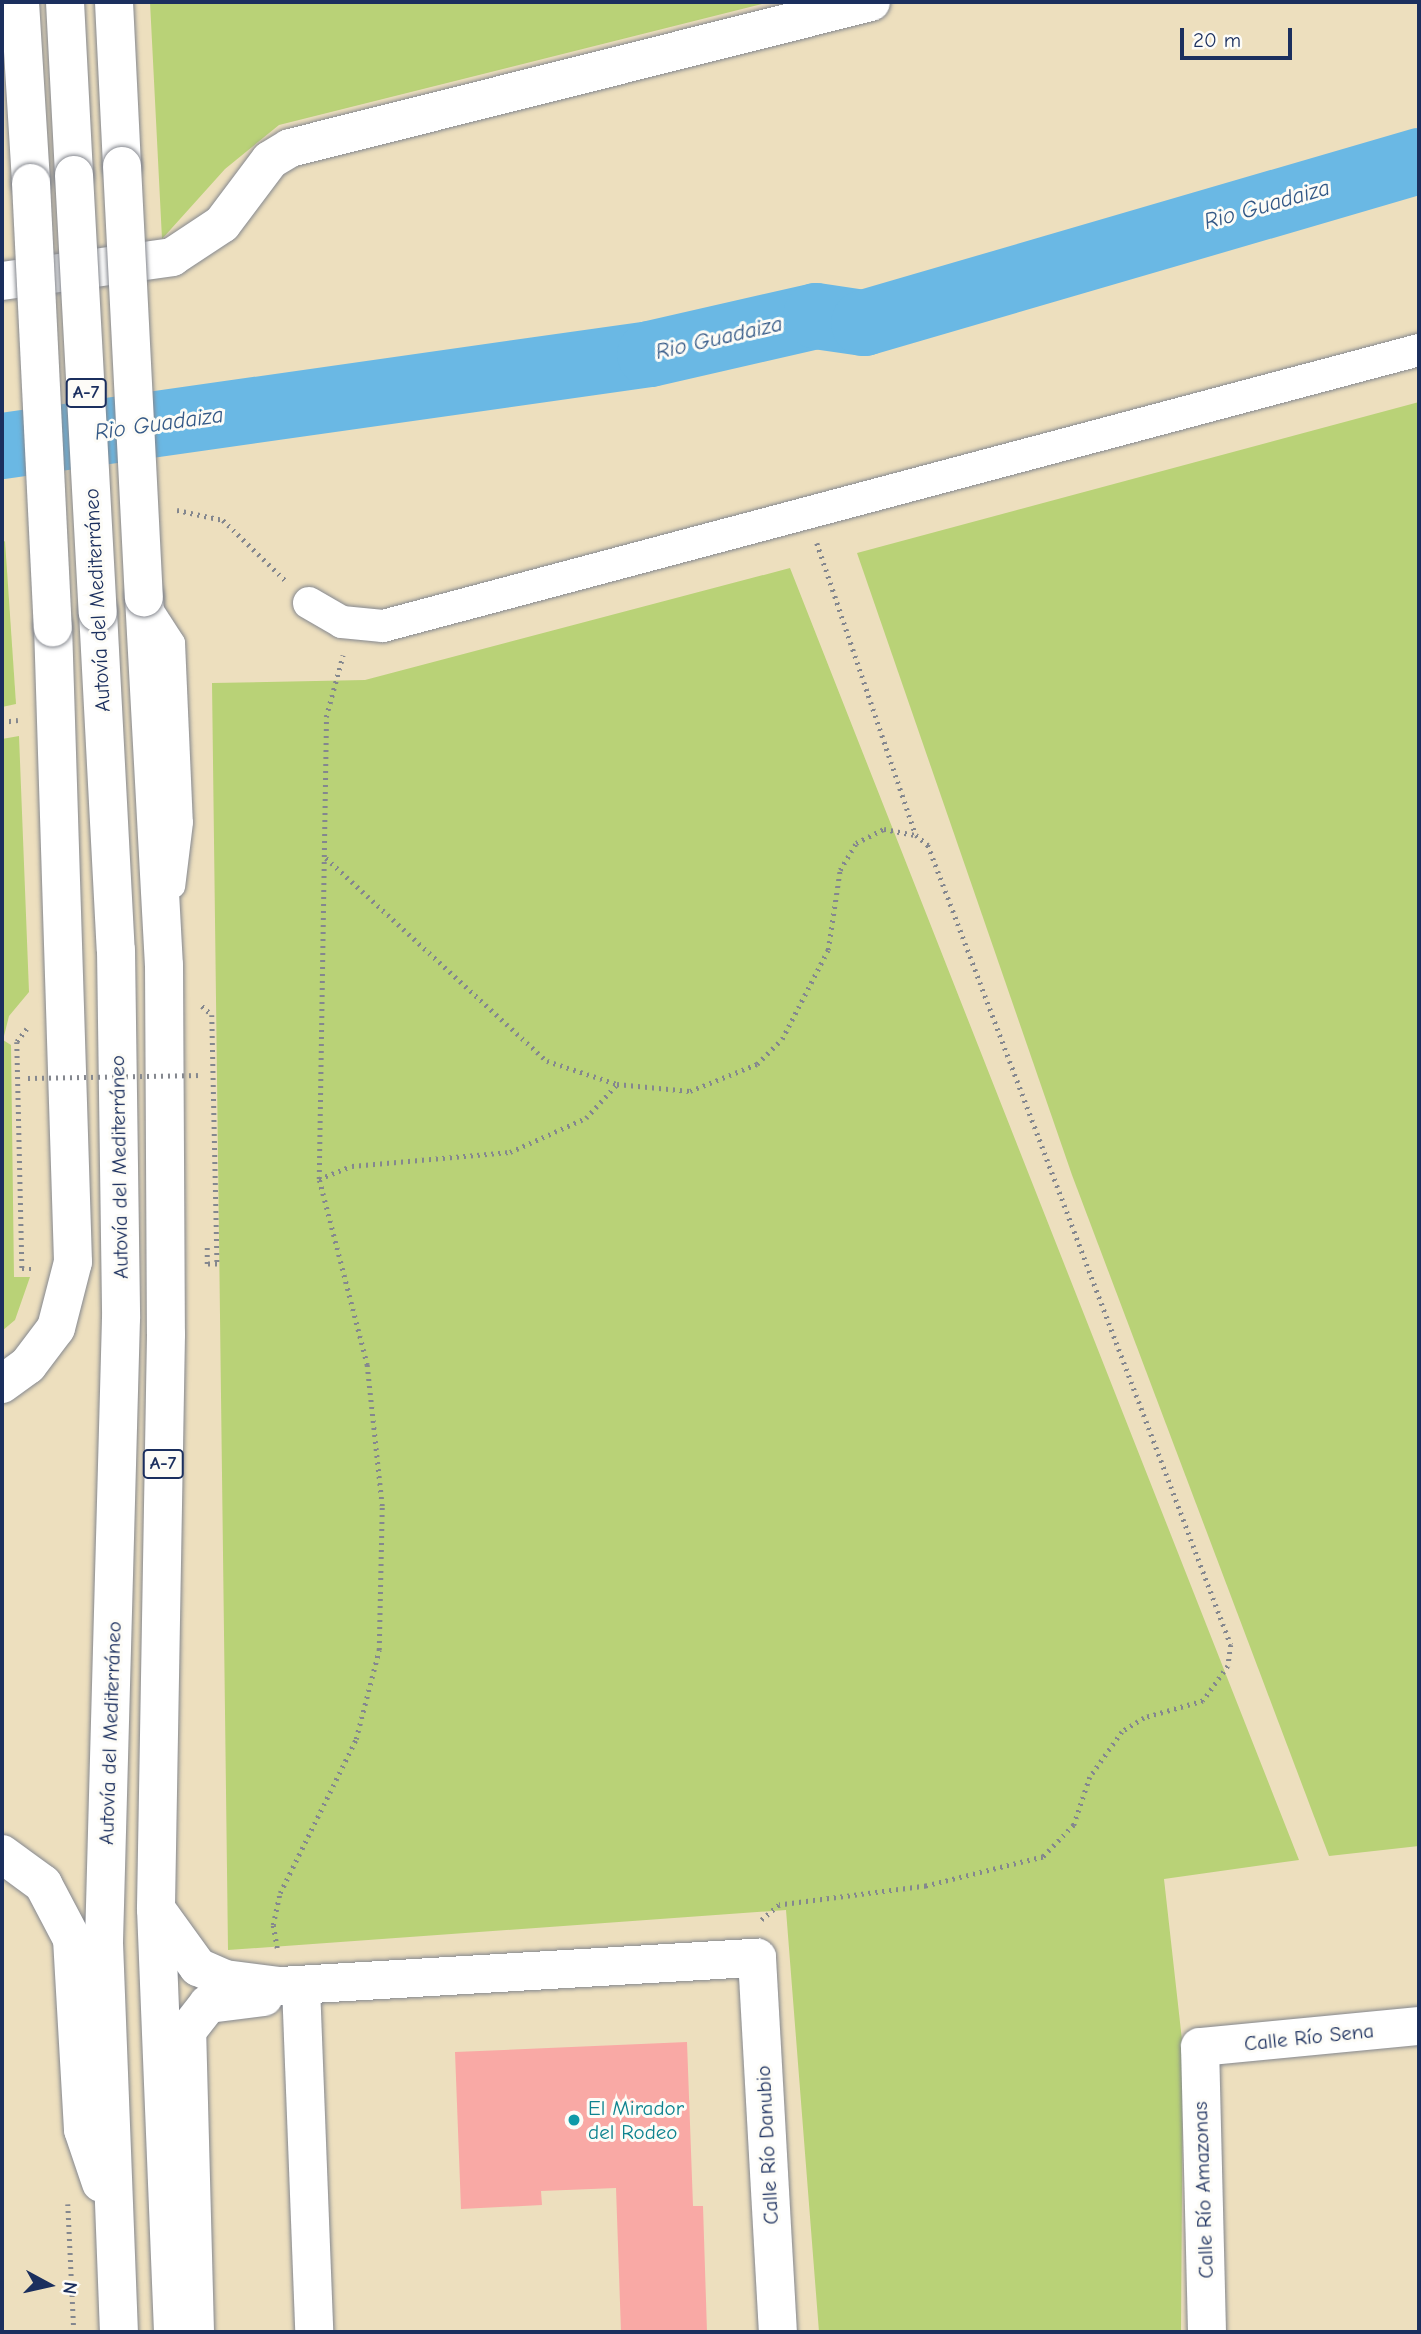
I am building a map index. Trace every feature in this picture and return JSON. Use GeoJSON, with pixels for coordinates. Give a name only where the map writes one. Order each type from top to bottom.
{"type":"FeatureCollection","features":[{"type":"Feature","properties":{"kind":"main road"},"geometry":{"type":"LineString","coordinates":[[2,1384],[28,1364],[56,1328],[73,1262],[53,627],[20,2]]}},
{"type":"Feature","properties":{"kind":"main road","name":"Autovía del Mediterráneo"},"geometry":{"type":"LineString","coordinates":[[65,2],[116,950],[121,1318],[104,1943],[119,2332]]}},
{"type":"Feature","properties":{"kind":"main road","name":"A-7"},"geometry":{"type":"LineString","coordinates":[[114,2],[164,965],[166,1335],[156,1909],[173,2332]]}},
{"type":"Feature","properties":{"kind":"main road"},"geometry":{"type":"LineString","coordinates":[[2,281],[172,257],[222,224],[270,160],[290,148],[872,2]]}},
{"type":"Feature","properties":{"kind":"main road"},"geometry":{"type":"LineString","coordinates":[[2,1854],[43,1884],[72,1940],[83,2130],[115,2222]]}},
{"type":"Feature","properties":{"kind":"main road"},"geometry":{"type":"LineString","coordinates":[[156,1909],[198,1967],[225,1979],[291,1986],[757,1958]]}},
{"type":"Feature","properties":{"kind":"main road","name":"Calle Río Danubio"},"geometry":{"type":"LineString","coordinates":[[757,1958],[778,2332]]}},
{"type":"Feature","properties":{"kind":"main road"},"geometry":{"type":"LineString","coordinates":[[195,2332],[187,2031],[208,2004],[264,1997],[291,1986]]}},
{"type":"Feature","properties":{"kind":"main road"},"geometry":{"type":"LineString","coordinates":[[291,1986],[314,2332]]}},
{"type":"Feature","properties":{"kind":"main road","name":"Calle Río Sena"},"geometry":{"type":"LineString","coordinates":[[1200,2048],[1419,2026]]}},
{"type":"Feature","properties":{"kind":"main road","name":"Calle Río Amazonas"},"geometry":{"type":"LineString","coordinates":[[1200,2048],[1207,2332]]}},
{"type":"Feature","properties":{"kind":"street"},"geometry":{"type":"LineString","coordinates":[[309,603],[342,622],[383,626],[1419,350]]}},
{"type":"Feature","properties":{"kind":"path"},"geometry":{"type":"LineString","coordinates":[[757,1958],[758,1928],[779,1905],[926,1886],[1043,1857],[1074,1825],[1103,1752],[1144,1718],[1203,1701],[1218,1686],[1231,1645],[933,858],[916,835],[807,513]]}},
{"type":"Feature","properties":{"kind":"path"},"geometry":{"type":"LineString","coordinates":[[291,1986],[280,1962],[273,1925],[280,1893],[356,1739],[379,1650],[382,1506],[367,1365],[319,1179],[327,858],[326,717],[344,651]]}},
{"type":"Feature","properties":{"kind":"path"},"geometry":{"type":"LineString","coordinates":[[327,858],[547,1061],[617,1084],[691,1091],[757,1064],[782,1039],[828,950],[846,855],[877,831],[916,835]]}},
{"type":"Feature","properties":{"kind":"path"},"geometry":{"type":"LineString","coordinates":[[32,1024],[17,1042],[22,1269],[32,1269],[32,1256]]}},
{"type":"Feature","properties":{"kind":"path"},"geometry":{"type":"LineString","coordinates":[[28,1092],[28,1079],[203,1075]]}},
{"type":"Feature","properties":{"kind":"path"},"geometry":{"type":"LineString","coordinates":[[319,1179],[352,1166],[510,1152],[586,1118],[617,1084]]}},
{"type":"Feature","properties":{"kind":"path"},"geometry":{"type":"LineString","coordinates":[[29,1106],[29,1119]]}},
{"type":"Feature","properties":{"kind":"green space"},"geometry":{"type":"Polygon","coordinates":[[[150,2],[770,2],[279,125],[225,169],[162,239],[150,2]]]}},
{"type":"Feature","properties":{"kind":"green space"},"geometry":{"type":"Polygon","coordinates":[[[1419,402],[1419,1846],[1329,1856],[1072,1175],[857,553],[1419,402]]]}},
{"type":"Feature","properties":{"kind":"green space"},"geometry":{"type":"Polygon","coordinates":[[[5,541],[16,704],[2,707],[2,543],[5,541]]]}},
{"type":"Feature","properties":{"kind":"green space"},"geometry":{"type":"Polygon","coordinates":[[[790,568],[1299,1860],[1164,1879],[1183,2049],[1181,2332],[819,2332],[786,1910],[228,1950],[212,683],[365,680],[790,568]]]}},
{"type":"Feature","properties":{"kind":"green space"},"geometry":{"type":"Polygon","coordinates":[[[19,736],[29,992],[9,1016],[3,1040],[11,1045],[14,1277],[30,1277],[15,1320],[2,1331],[2,739],[19,736]]]}},
{"type":"Feature","properties":{"kind":"building","name":"El Mirador del Rodeo"},"geometry":{"type":"Polygon","coordinates":[[[687,2042],[693,2206],[703,2206],[707,2332],[621,2332],[616,2188],[541,2191],[542,2205],[461,2209],[455,2052],[687,2042]]]}},
{"type":"Feature","properties":{"kind":"waterway","name":"Rio Guadaiza"},"geometry":{"type":"LineString","coordinates":[[2,446],[650,354],[816,316],[864,323],[1419,161]]}},
{"type":"Feature","properties":{"kind":"place","name":"El Mirador del Rodeo"},"geometry":{"type":"Point","coordinates":[574,2120]}}]}
